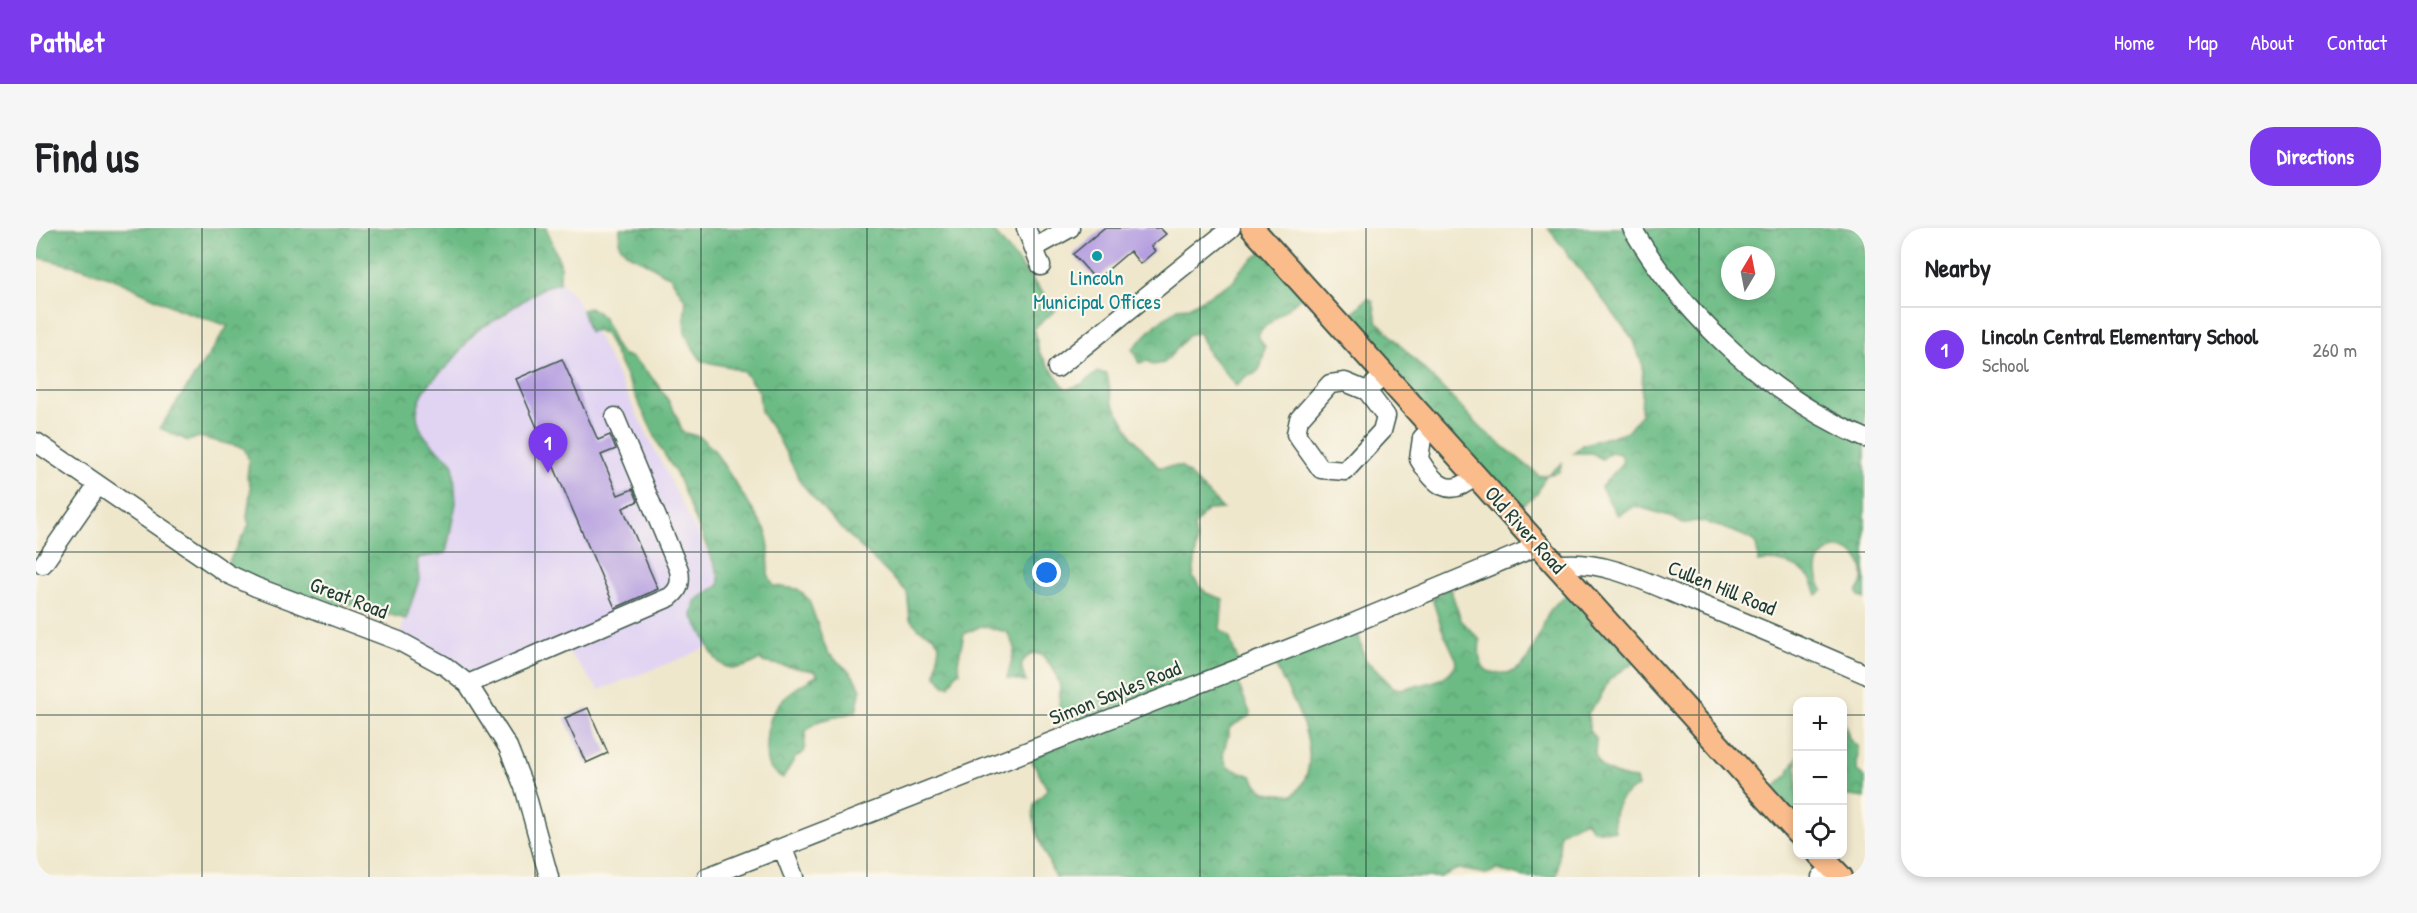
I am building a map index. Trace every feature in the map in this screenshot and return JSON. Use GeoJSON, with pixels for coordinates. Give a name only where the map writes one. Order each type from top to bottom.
{"type":"FeatureCollection","features":[{"type":"Feature","properties":{"kind":"main road","name":"Old River Road"},"geometry":{"type":"LineString","coordinates":[[1252,228],[1793,829]]}},
{"type":"Feature","properties":{"kind":"street"},"geometry":{"type":"LineString","coordinates":[[1026,228],[1041,266]]}},
{"type":"Feature","properties":{"kind":"street"},"geometry":{"type":"LineString","coordinates":[[1034,248],[1070,228]]}},
{"type":"Feature","properties":{"kind":"street"},"geometry":{"type":"LineString","coordinates":[[1058,368],[1231,228]]}},
{"type":"Feature","properties":{"kind":"street"},"geometry":{"type":"LineString","coordinates":[[1632,228],[1675,290],[1741,357],[1780,389],[1865,438]]}},
{"type":"Feature","properties":{"kind":"street"},"geometry":{"type":"LineString","coordinates":[[1367,390],[1384,375]]}},
{"type":"Feature","properties":{"kind":"street"},"geometry":{"type":"LineString","coordinates":[[1345,382],[1367,390],[1386,416],[1382,431],[1345,471],[1321,469],[1296,434],[1299,419],[1330,384],[1345,382]]}},
{"type":"Feature","properties":{"kind":"street"},"geometry":{"type":"LineString","coordinates":[[468,684],[670,597],[678,590],[679,570],[615,417]]}},
{"type":"Feature","properties":{"kind":"street"},"geometry":{"type":"LineString","coordinates":[[1432,428],[1422,438],[1419,459],[1437,483],[1444,488],[1453,488],[1462,486],[1476,476]]}},
{"type":"Feature","properties":{"kind":"street","name":"Great Road"},"geometry":{"type":"LineString","coordinates":[[36,442],[228,573],[256,587],[399,641],[445,666],[468,684],[508,747],[525,790],[549,877]]}},
{"type":"Feature","properties":{"kind":"street"},"geometry":{"type":"LineString","coordinates":[[43,564],[98,485]]}},
{"type":"Feature","properties":{"kind":"street","name":"Simon Sayles Road"},"geometry":{"type":"LineString","coordinates":[[707,877],[1339,629],[1538,546]]}},
{"type":"Feature","properties":{"kind":"street","name":"Cullen Hill Road"},"geometry":{"type":"LineString","coordinates":[[1557,565],[1574,562],[1619,572],[1756,626],[1865,674]]}},
{"type":"Feature","properties":{"kind":"street"},"geometry":{"type":"LineString","coordinates":[[783,849],[794,877]]}},
{"type":"Feature","properties":{"kind":"shaded area"},"geometry":{"type":"Polygon","coordinates":[[[555,276],[575,297],[599,339],[745,628],[688,656],[599,690],[560,645],[468,684],[399,641],[435,484],[415,429],[418,397],[448,347],[555,276]]]}},
{"type":"Feature","properties":{"kind":"green space"},"geometry":{"type":"Polygon","coordinates":[[[36,228],[546,228],[560,263],[560,283],[544,287],[479,330],[429,384],[420,400],[417,411],[421,430],[434,447],[453,462],[456,503],[446,553],[417,558],[419,580],[406,619],[353,605],[340,604],[335,618],[224,570],[249,525],[247,517],[251,487],[247,478],[249,460],[244,448],[199,437],[188,441],[160,428],[228,326],[178,309],[112,278],[36,257],[36,228]]]}},
{"type":"Feature","properties":{"kind":"green space"},"geometry":{"type":"Polygon","coordinates":[[[620,228],[991,228],[1056,310],[1034,328],[1039,352],[1064,387],[1068,389],[1082,384],[1098,372],[1107,374],[1112,402],[1133,437],[1158,467],[1181,466],[1223,509],[1207,510],[1194,527],[1197,543],[1193,578],[1206,593],[1223,599],[1220,629],[1229,636],[1241,669],[1235,676],[1251,715],[1230,727],[1223,755],[1227,767],[1252,776],[1259,788],[1268,793],[1293,795],[1304,781],[1309,764],[1309,747],[1298,710],[1273,661],[1356,626],[1365,659],[1393,687],[1400,689],[1441,679],[1453,669],[1457,661],[1442,629],[1432,598],[1450,588],[1461,620],[1480,640],[1480,659],[1483,667],[1491,672],[1505,673],[1524,664],[1549,612],[1573,589],[1636,660],[1609,680],[1600,698],[1588,713],[1590,732],[1596,739],[1595,754],[1600,765],[1611,773],[1636,779],[1638,787],[1626,794],[1618,804],[1614,817],[1615,831],[1593,830],[1585,820],[1560,833],[1556,877],[1526,877],[1497,870],[1486,874],[1458,869],[1440,877],[1055,877],[1036,829],[1033,810],[1035,803],[1047,789],[1031,759],[1071,738],[1059,710],[1060,686],[1054,669],[1042,655],[1033,653],[1022,662],[1026,682],[1007,678],[1015,648],[1007,632],[981,626],[964,634],[958,662],[960,672],[957,672],[949,686],[944,685],[936,675],[939,644],[934,636],[919,629],[910,619],[907,592],[833,520],[802,484],[778,438],[761,412],[759,392],[744,372],[702,361],[685,333],[686,301],[670,276],[623,249],[619,244],[620,228]]]}},
{"type":"Feature","properties":{"kind":"green space"},"geometry":{"type":"Polygon","coordinates":[[[1548,228],[1865,228],[1865,599],[1857,592],[1863,582],[1863,570],[1858,559],[1850,552],[1841,549],[1831,550],[1823,555],[1818,564],[1818,575],[1823,590],[1817,595],[1813,583],[1805,572],[1778,562],[1758,562],[1755,543],[1738,533],[1697,521],[1683,524],[1670,516],[1635,506],[1617,515],[1601,487],[1620,466],[1623,460],[1620,454],[1611,452],[1602,459],[1592,453],[1573,453],[1582,445],[1628,431],[1641,415],[1643,366],[1633,339],[1548,228]]]}},
{"type":"Feature","properties":{"kind":"green space"},"geometry":{"type":"Polygon","coordinates":[[[1266,249],[1306,293],[1261,330],[1258,336],[1265,347],[1261,366],[1256,373],[1246,376],[1236,386],[1208,353],[1199,333],[1190,334],[1164,363],[1153,365],[1148,361],[1139,363],[1132,349],[1158,323],[1178,308],[1189,307],[1234,281],[1239,270],[1266,249]]]}},
{"type":"Feature","properties":{"kind":"green space"},"geometry":{"type":"Polygon","coordinates":[[[1368,298],[1373,301],[1377,321],[1482,429],[1540,476],[1549,474],[1562,463],[1559,472],[1546,475],[1537,494],[1511,514],[1340,325],[1368,298]]]}},
{"type":"Feature","properties":{"kind":"green space"},"geometry":{"type":"Polygon","coordinates":[[[590,308],[602,317],[613,342],[622,354],[632,358],[656,383],[670,403],[682,432],[700,437],[714,450],[766,531],[769,547],[768,574],[774,586],[798,589],[809,600],[827,652],[851,673],[861,689],[856,712],[819,721],[806,731],[804,752],[795,758],[783,778],[770,768],[767,761],[767,730],[770,719],[788,694],[818,675],[814,671],[762,662],[761,659],[745,666],[732,668],[723,665],[710,650],[692,616],[695,601],[719,585],[719,576],[677,475],[661,449],[606,335],[597,330],[589,332],[582,310],[590,308]]]}},
{"type":"Feature","properties":{"kind":"green space"},"geometry":{"type":"Polygon","coordinates":[[[1847,730],[1849,739],[1858,747],[1857,771],[1865,777],[1865,798],[1847,796],[1847,730]]]}},
{"type":"Feature","properties":{"kind":"green space"},"geometry":{"type":"Polygon","coordinates":[[[1792,765],[1793,828],[1765,796],[1788,775],[1792,765]]]}},
{"type":"Feature","properties":{"kind":"building","name":"Lincoln Municipal Offices"},"geometry":{"type":"Polygon","coordinates":[[[1104,228],[1160,228],[1166,234],[1151,246],[1155,251],[1140,264],[1130,251],[1096,280],[1073,254],[1104,228]]]}},
{"type":"Feature","properties":{"kind":"building"},"geometry":{"type":"Polygon","coordinates":[[[562,359],[598,440],[610,435],[616,449],[601,455],[618,495],[633,489],[638,501],[623,508],[658,589],[615,608],[516,379],[562,359]]]}},
{"type":"Feature","properties":{"kind":"building"},"geometry":{"type":"Polygon","coordinates":[[[588,708],[608,753],[586,763],[565,718],[588,708]]]}},
{"type":"Feature","properties":{"kind":"place","name":"Lincoln Municipal Offices"},"geometry":{"type":"Point","coordinates":[1097,256]}},
{"type":"Feature","properties":{"kind":"place","name":"Lincoln Central Elementary School"},"geometry":{"type":"Point","coordinates":[548,473]}}]}
